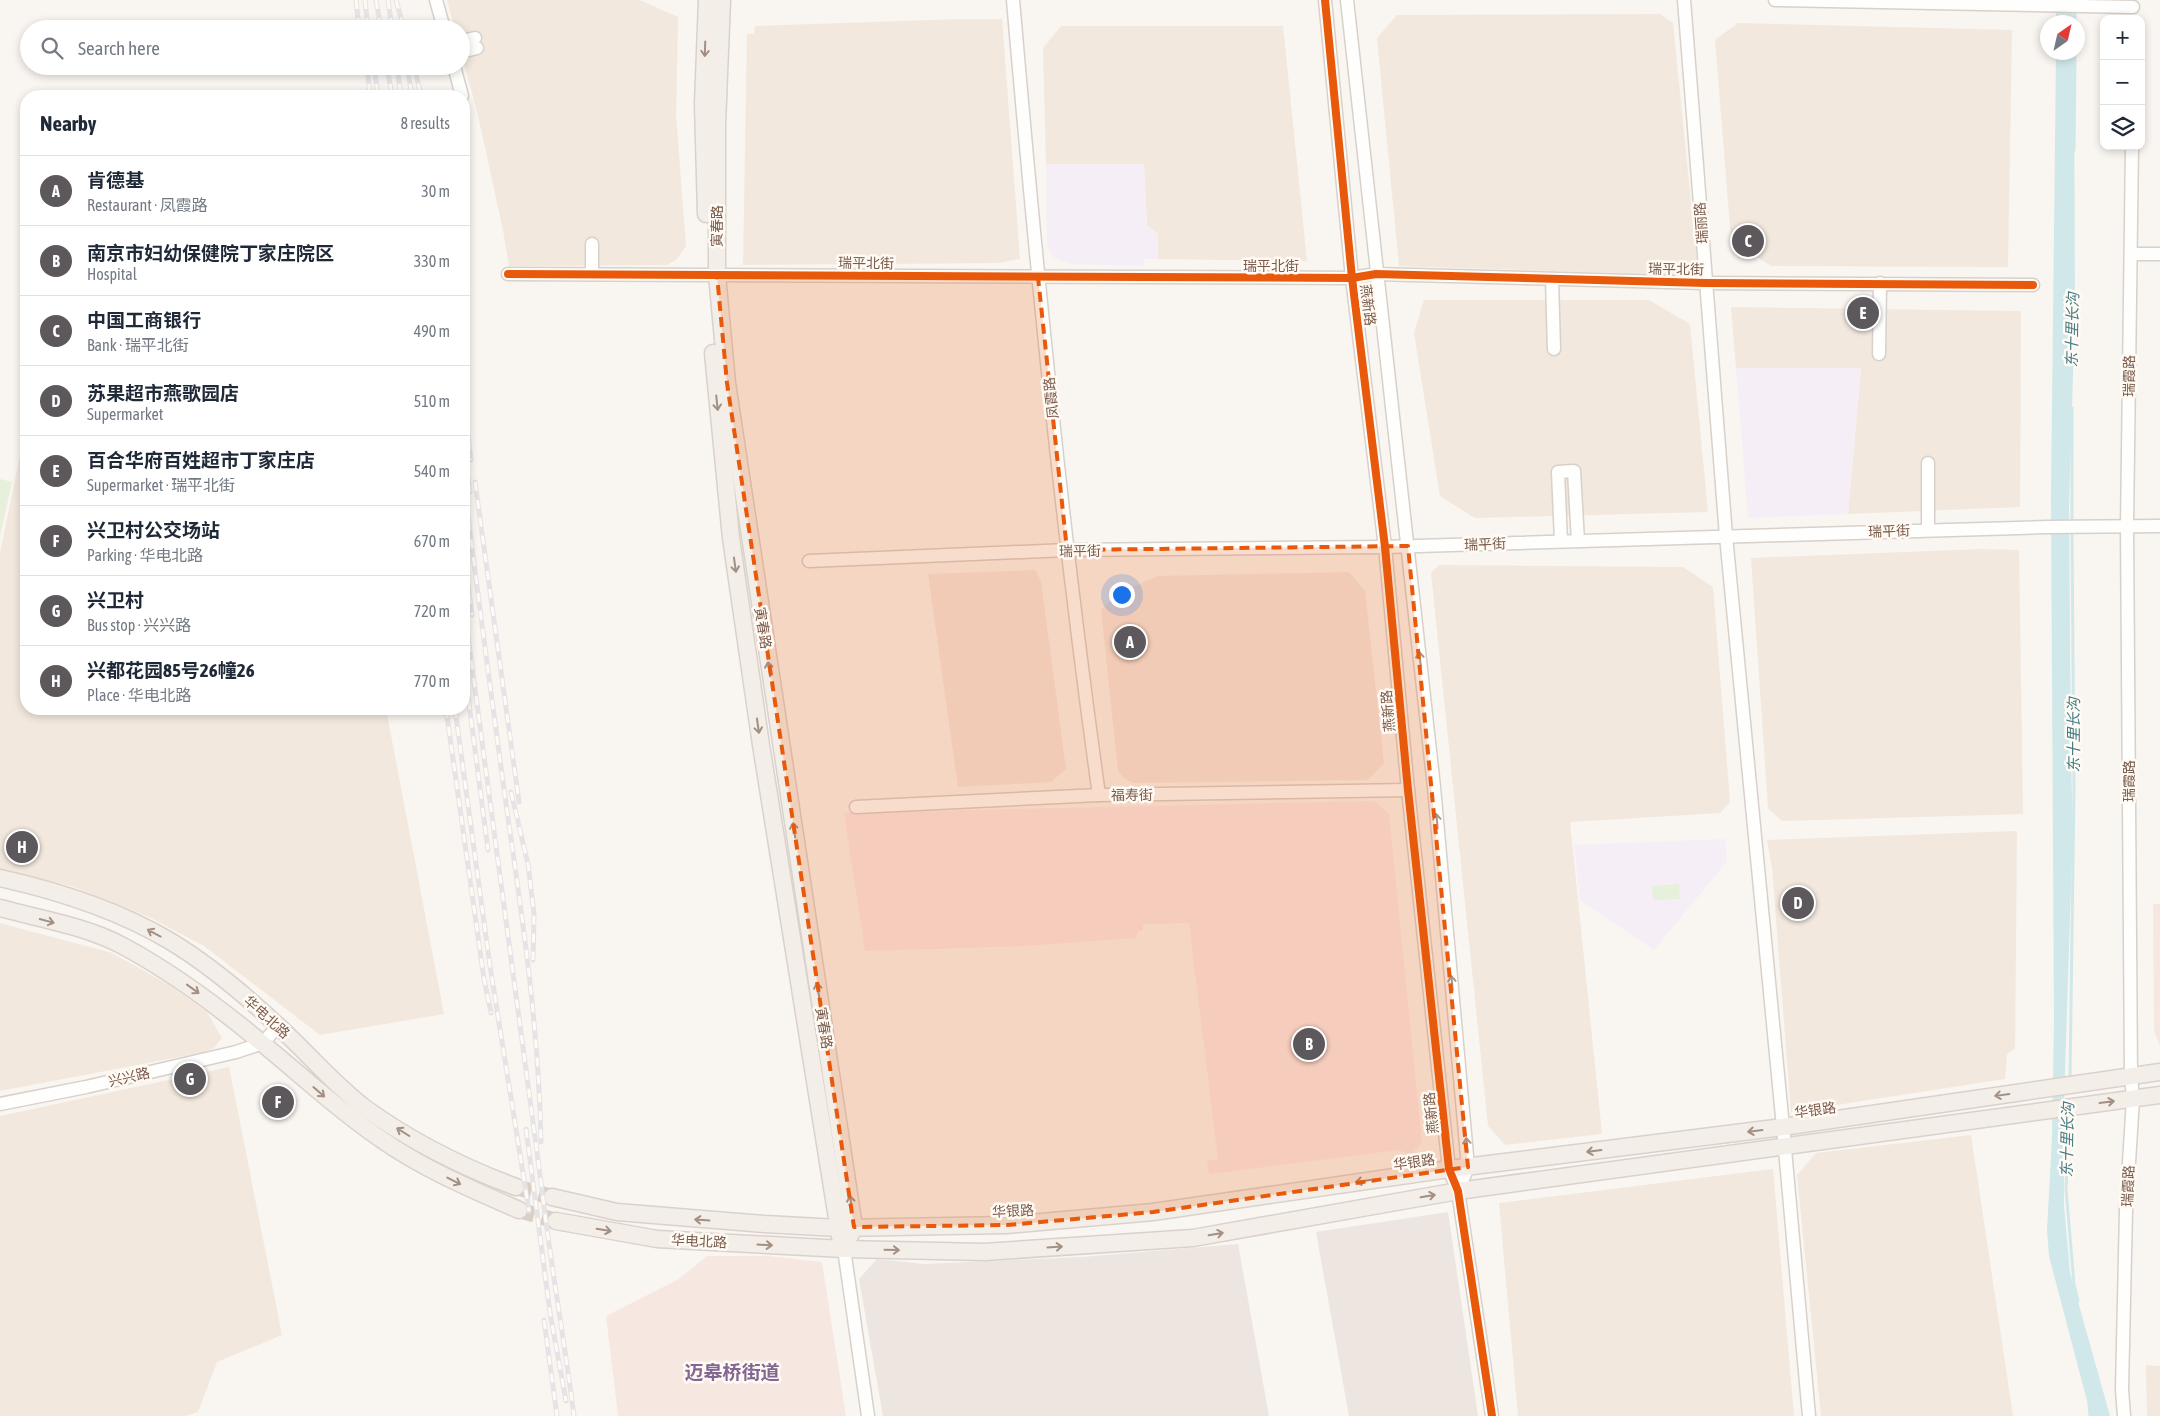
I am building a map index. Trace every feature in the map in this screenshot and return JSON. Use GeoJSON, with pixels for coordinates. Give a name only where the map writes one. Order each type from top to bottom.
{"type":"FeatureCollection","features":[{"type":"Feature","properties":{"kind":"main road","name":"寅春路"},"geometry":{"type":"LineString","coordinates":[[707,0],[703,104],[712,274],[846,1228]]}},
{"type":"Feature","properties":{"kind":"main road","name":"寅春路"},"geometry":{"type":"LineString","coordinates":[[712,274],[722,0]]}},
{"type":"Feature","properties":{"kind":"main road","name":"华电北路"},"geometry":{"type":"LineString","coordinates":[[0,878],[41,887],[89,903],[161,937],[207,967],[278,1026],[322,1070],[365,1107],[443,1156],[476,1172],[516,1187]]}},
{"type":"Feature","properties":{"kind":"main road","name":"华电北路"},"geometry":{"type":"LineString","coordinates":[[0,908],[98,935],[122,945],[191,987],[378,1138],[418,1162],[459,1183],[520,1210]]}},
{"type":"Feature","properties":{"kind":"main road","name":"华银路"},"geometry":{"type":"LineString","coordinates":[[846,1228],[1007,1225],[1153,1212],[1449,1169],[1783,1127],[2160,1072]]}},
{"type":"Feature","properties":{"kind":"main road"},"geometry":{"type":"LineString","coordinates":[[846,1228],[844,1249],[984,1252],[1194,1238],[1458,1191],[2160,1095]]}},
{"type":"Feature","properties":{"kind":"main road","name":"华电北路"},"geometry":{"type":"LineString","coordinates":[[552,1197],[626,1213],[669,1218],[846,1228]]}},
{"type":"Feature","properties":{"kind":"main road","name":"华电北路"},"geometry":{"type":"LineString","coordinates":[[556,1221],[657,1239],[844,1249]]}},
{"type":"Feature","properties":{"kind":"street"},"geometry":{"type":"LineString","coordinates":[[436,0],[442,20]]}},
{"type":"Feature","properties":{"kind":"street","name":"凤霞路"},"geometry":{"type":"LineString","coordinates":[[1013,0],[1038,277],[1067,550],[1099,795]]}},
{"type":"Feature","properties":{"kind":"street","name":"燕新路"},"geometry":{"type":"LineString","coordinates":[[1325,0],[1352,278],[1385,547],[1408,790],[1449,1169],[1458,1191],[1492,1416]]}},
{"type":"Feature","properties":{"kind":"street","name":"燕新路"},"geometry":{"type":"LineString","coordinates":[[1347,0],[1434,787],[1468,1167],[1458,1191]]}},
{"type":"Feature","properties":{"kind":"street","name":"瑞丽路"},"geometry":{"type":"LineString","coordinates":[[1684,0],[1726,536],[1809,1416]]}},
{"type":"Feature","properties":{"kind":"street"},"geometry":{"type":"LineString","coordinates":[[1776,0],[2133,8]]}},
{"type":"Feature","properties":{"kind":"street"},"geometry":{"type":"LineString","coordinates":[[456,75],[460,90]]}},
{"type":"Feature","properties":{"kind":"street","name":"瑞霞路"},"geometry":{"type":"LineString","coordinates":[[2124,1416],[2122,1389],[2126,1210],[2133,1099],[2131,1076],[2127,527],[2132,150]]}},
{"type":"Feature","properties":{"kind":"street"},"geometry":{"type":"LineString","coordinates":[[592,244],[592,274]]}},
{"type":"Feature","properties":{"kind":"street"},"geometry":{"type":"LineString","coordinates":[[2131,254],[2160,254]]}},
{"type":"Feature","properties":{"kind":"street","name":"瑞平北街"},"geometry":{"type":"LineString","coordinates":[[508,274],[1352,278],[1376,274],[1705,283],[2033,285]]}},
{"type":"Feature","properties":{"kind":"street"},"geometry":{"type":"LineString","coordinates":[[1552,279],[1554,349]]}},
{"type":"Feature","properties":{"kind":"street"},"geometry":{"type":"LineString","coordinates":[[1879,354],[1880,283]]}},
{"type":"Feature","properties":{"kind":"street"},"geometry":{"type":"LineString","coordinates":[[1928,463],[1928,530]]}},
{"type":"Feature","properties":{"kind":"street"},"geometry":{"type":"LineString","coordinates":[[1561,541],[1558,472],[1574,471],[1578,541]]}},
{"type":"Feature","properties":{"kind":"street","name":"瑞平街"},"geometry":{"type":"LineString","coordinates":[[809,561],[1067,550],[1385,547],[1928,530],[2160,526]]}},
{"type":"Feature","properties":{"kind":"street","name":"福寿街"},"geometry":{"type":"LineString","coordinates":[[856,807],[1099,795],[1408,790]]}},
{"type":"Feature","properties":{"kind":"street"},"geometry":{"type":"LineString","coordinates":[[263,1044],[278,1026]]}},
{"type":"Feature","properties":{"kind":"street","name":"兴兴路"},"geometry":{"type":"LineString","coordinates":[[0,1104],[223,1056],[263,1044]]}},
{"type":"Feature","properties":{"kind":"street"},"geometry":{"type":"LineString","coordinates":[[844,1249],[868,1416]]}},
{"type":"Feature","properties":{"kind":"highlighted area"},"geometry":{"type":"Polygon","coordinates":[[[717,275],[1038,277],[1067,550],[1408,546],[1468,1167],[1153,1212],[1007,1225],[854,1227],[727,383],[717,275]]]}},
{"type":"Feature","properties":{"kind":"shaded area"},"geometry":{"type":"Polygon","coordinates":[[[447,0],[640,0],[678,17],[676,115],[686,246],[677,259],[667,265],[509,266],[477,111],[467,75],[470,75],[470,20],[453,20],[447,0]]]}},
{"type":"Feature","properties":{"kind":"shaded area"},"geometry":{"type":"Polygon","coordinates":[[[1660,14],[1673,23],[1697,263],[1685,275],[1399,266],[1377,38],[1397,15],[1660,14]]]}},
{"type":"Feature","properties":{"kind":"shaded area"},"geometry":{"type":"Polygon","coordinates":[[[1002,19],[1020,259],[998,263],[743,265],[747,34],[754,34],[755,26],[1002,19]]]}},
{"type":"Feature","properties":{"kind":"shaded area"},"geometry":{"type":"Polygon","coordinates":[[[1738,23],[2012,30],[2008,267],[1771,266],[1731,239],[1715,40],[1738,23]]]}},
{"type":"Feature","properties":{"kind":"shaded area"},"geometry":{"type":"Polygon","coordinates":[[[1061,26],[1283,26],[1307,261],[1158,259],[1158,234],[1147,225],[1144,164],[1046,164],[1043,48],[1061,26]]]}},
{"type":"Feature","properties":{"kind":"shaded area"},"geometry":{"type":"Polygon","coordinates":[[[1046,164],[1144,164],[1147,225],[1158,234],[1158,259],[1144,259],[1144,266],[1070,264],[1054,258],[1047,246],[1046,164]]]}},
{"type":"Feature","properties":{"kind":"shaded area"},"geometry":{"type":"Polygon","coordinates":[[[1424,300],[1649,300],[1690,324],[1708,512],[1475,518],[1440,496],[1414,333],[1424,300]]]}},
{"type":"Feature","properties":{"kind":"shaded area"},"geometry":{"type":"Polygon","coordinates":[[[1731,307],[2021,311],[2020,507],[1848,514],[1861,368],[1736,368],[1731,307]]]}},
{"type":"Feature","properties":{"kind":"shaded area"},"geometry":{"type":"Polygon","coordinates":[[[1736,368],[1861,368],[1848,514],[1748,518],[1736,368]]]}},
{"type":"Feature","properties":{"kind":"shaded area"},"geometry":{"type":"Polygon","coordinates":[[[20,455],[20,715],[387,715],[444,1014],[320,1035],[204,946],[149,917],[71,886],[0,869],[0,553],[20,455]]]}},
{"type":"Feature","properties":{"kind":"shaded area"},"geometry":{"type":"Polygon","coordinates":[[[1982,549],[2019,550],[2023,814],[1782,821],[1768,808],[1751,558],[1982,549]]]}},
{"type":"Feature","properties":{"kind":"shaded area"},"geometry":{"type":"Polygon","coordinates":[[[1439,565],[1683,567],[1713,587],[1730,802],[1720,813],[1570,822],[1602,1134],[1505,1145],[1488,1126],[1431,573],[1439,565]]]}},
{"type":"Feature","properties":{"kind":"shaded area"},"geometry":{"type":"Polygon","coordinates":[[[1035,570],[1041,581],[1066,769],[1051,782],[958,787],[928,574],[1035,570]]]}},
{"type":"Feature","properties":{"kind":"shaded area"},"geometry":{"type":"Polygon","coordinates":[[[1349,572],[1365,591],[1384,763],[1368,780],[1133,783],[1125,779],[1118,771],[1101,610],[1119,593],[1158,576],[1349,572]]]}},
{"type":"Feature","properties":{"kind":"shaded area"},"geometry":{"type":"Polygon","coordinates":[[[1373,801],[1389,814],[1422,1143],[1410,1155],[1399,1150],[1209,1174],[1207,1161],[1218,1159],[1189,923],[1143,924],[1143,930],[1138,931],[1135,938],[1023,946],[865,951],[844,813],[1373,801]]]}},
{"type":"Feature","properties":{"kind":"shaded area"},"geometry":{"type":"Polygon","coordinates":[[[2017,831],[2015,1049],[2007,1054],[2005,1079],[1791,1112],[1772,868],[1767,840],[2017,831]]]}},
{"type":"Feature","properties":{"kind":"shaded area"},"geometry":{"type":"Polygon","coordinates":[[[1725,839],[1727,861],[1654,950],[1580,900],[1574,845],[1725,839]]]}},
{"type":"Feature","properties":{"kind":"shaded area"},"geometry":{"type":"Polygon","coordinates":[[[2153,904],[2160,904],[2160,1046],[2154,1031],[2153,904]]]}},
{"type":"Feature","properties":{"kind":"shaded area"},"geometry":{"type":"Polygon","coordinates":[[[0,923],[112,953],[169,985],[207,1012],[222,1038],[214,1048],[205,1052],[0,1091],[0,923]]]}},
{"type":"Feature","properties":{"kind":"shaded area"},"geometry":{"type":"Polygon","coordinates":[[[229,1067],[282,1335],[217,1362],[198,1412],[185,1416],[0,1416],[0,1116],[229,1067]]]}},
{"type":"Feature","properties":{"kind":"shaded area"},"geometry":{"type":"Polygon","coordinates":[[[1971,1135],[2013,1416],[1821,1416],[1797,1175],[1816,1153],[1971,1135]]]}},
{"type":"Feature","properties":{"kind":"shaded area"},"geometry":{"type":"Polygon","coordinates":[[[1773,1169],[1794,1416],[1518,1416],[1499,1203],[1773,1169]]]}},
{"type":"Feature","properties":{"kind":"shaded area"},"geometry":{"type":"Polygon","coordinates":[[[1448,1212],[1478,1416],[1349,1416],[1316,1232],[1448,1212]]]}},
{"type":"Feature","properties":{"kind":"shaded area"},"geometry":{"type":"Polygon","coordinates":[[[1238,1244],[1269,1416],[883,1416],[859,1279],[877,1259],[924,1264],[1082,1257],[1238,1244]]]}},
{"type":"Feature","properties":{"kind":"shaded area"},"geometry":{"type":"Polygon","coordinates":[[[707,1256],[767,1256],[822,1262],[846,1416],[618,1416],[606,1316],[679,1279],[707,1256]]]}},
{"type":"Feature","properties":{"kind":"shaded area"},"geometry":{"type":"Polygon","coordinates":[[[2146,1365],[2160,1366],[2160,1416],[2147,1416],[2146,1365]]]}},
{"type":"Feature","properties":{"kind":"green space"},"geometry":{"type":"Polygon","coordinates":[[[0,479],[12,482],[0,536],[0,479]]]}},
{"type":"Feature","properties":{"kind":"green space"},"geometry":{"type":"Polygon","coordinates":[[[1679,884],[1680,899],[1653,900],[1652,886],[1679,884]]]}},
{"type":"Feature","properties":{"kind":"water"},"geometry":{"type":"Polygon","coordinates":[[[2056,0],[2074,0],[2074,15],[2056,15],[2056,0]]]}},
{"type":"Feature","properties":{"kind":"water"},"geometry":{"type":"Polygon","coordinates":[[[2056,60],[2074,60],[2075,310],[2069,505],[2073,825],[2064,1102],[2064,1205],[2070,1273],[2110,1416],[2091,1416],[2049,1256],[2047,1230],[2052,1139],[2054,1021],[2051,498],[2056,60]]]}},
{"type":"Feature","properties":{"kind":"waterway","name":"东十里长沟"},"geometry":{"type":"LineString","coordinates":[[2075,8],[2075,15]]}},
{"type":"Feature","properties":{"kind":"waterway","name":"东十里长沟"},"geometry":{"type":"LineString","coordinates":[[2074,150],[2075,60]]}},
{"type":"Feature","properties":{"kind":"waterway","name":"东十里长沟"},"geometry":{"type":"LineString","coordinates":[[2072,408],[2072,525]]}},
{"type":"Feature","properties":{"kind":"waterway","name":"东十里长沟"},"geometry":{"type":"LineString","coordinates":[[2070,1080],[2074,790],[2072,531]]}},
{"type":"Feature","properties":{"kind":"waterway","name":"东十里长沟"},"geometry":{"type":"LineString","coordinates":[[2069,1113],[2066,1189],[2074,1284],[2078,1301]]}},
{"type":"Feature","properties":{"kind":"waterway","name":"东十里长沟"},"geometry":{"type":"LineString","coordinates":[[2089,1404],[2090,1416]]}},
{"type":"Feature","properties":{"kind":"tunnel"},"geometry":{"type":"LineString","coordinates":[[516,1187],[552,1197]]}},
{"type":"Feature","properties":{"kind":"tunnel"},"geometry":{"type":"LineString","coordinates":[[519,1210],[556,1221]]}},
{"type":"Feature","properties":{"kind":"railway"},"geometry":{"type":"LineString","coordinates":[[356,0],[358,20]]}},
{"type":"Feature","properties":{"kind":"railway"},"geometry":{"type":"LineString","coordinates":[[365,0],[367,20]]}},
{"type":"Feature","properties":{"kind":"railway"},"geometry":{"type":"LineString","coordinates":[[376,0],[379,20]]}},
{"type":"Feature","properties":{"kind":"railway"},"geometry":{"type":"LineString","coordinates":[[388,0],[391,20]]}},
{"type":"Feature","properties":{"kind":"railway"},"geometry":{"type":"LineString","coordinates":[[396,0],[402,20]]}},
{"type":"Feature","properties":{"kind":"railway"},"geometry":{"type":"LineString","coordinates":[[368,75],[369,90]]}},
{"type":"Feature","properties":{"kind":"railway"},"geometry":{"type":"LineString","coordinates":[[375,75],[377,90]]}},
{"type":"Feature","properties":{"kind":"railway"},"geometry":{"type":"LineString","coordinates":[[388,75],[391,90]]}},
{"type":"Feature","properties":{"kind":"railway"},"geometry":{"type":"LineString","coordinates":[[398,75],[400,90]]}},
{"type":"Feature","properties":{"kind":"railway"},"geometry":{"type":"LineString","coordinates":[[408,75],[411,90]]}},
{"type":"Feature","properties":{"kind":"railway"},"geometry":{"type":"LineString","coordinates":[[416,75],[420,90]]}},
{"type":"Feature","properties":{"kind":"railway"},"geometry":{"type":"LineString","coordinates":[[470,452],[471,460]]}},
{"type":"Feature","properties":{"kind":"railway"},"geometry":{"type":"LineString","coordinates":[[475,482],[519,802]]}},
{"type":"Feature","properties":{"kind":"railway"},"geometry":{"type":"LineString","coordinates":[[470,533],[534,1017],[541,1142]]}},
{"type":"Feature","properties":{"kind":"railway"},"geometry":{"type":"LineString","coordinates":[[470,601],[472,615]]}},
{"type":"Feature","properties":{"kind":"railway"},"geometry":{"type":"LineString","coordinates":[[470,652],[574,1416]]}},
{"type":"Feature","properties":{"kind":"railway"},"geometry":{"type":"LineString","coordinates":[[470,711],[488,850]]}},
{"type":"Feature","properties":{"kind":"railway"},"geometry":{"type":"LineString","coordinates":[[447,715],[484,979],[491,1013]]}},
{"type":"Feature","properties":{"kind":"railway"},"geometry":{"type":"LineString","coordinates":[[456,715],[490,966],[529,1211]]}},
{"type":"Feature","properties":{"kind":"railway"},"geometry":{"type":"LineString","coordinates":[[511,792],[528,864],[534,914],[533,960]]}},
{"type":"Feature","properties":{"kind":"railway"},"geometry":{"type":"LineString","coordinates":[[526,1129],[550,1313],[566,1401]]}},
{"type":"Feature","properties":{"kind":"railway"},"geometry":{"type":"LineString","coordinates":[[544,1320],[557,1416]]}},
{"type":"Feature","properties":{"kind":"cycle path"},"geometry":{"type":"LineString","coordinates":[[1325,0],[1352,278],[1385,547],[1408,790],[1449,1169],[1458,1191],[1492,1416]]}},
{"type":"Feature","properties":{"kind":"cycle path"},"geometry":{"type":"LineString","coordinates":[[508,274],[1352,278],[1376,274],[1705,283],[2033,285]]}},
{"type":"Feature","properties":{"kind":"place","name":"中国工商银行"},"geometry":{"type":"Point","coordinates":[1748,241]}},
{"type":"Feature","properties":{"kind":"place","name":"百合华府百姓超市丁家庄店"},"geometry":{"type":"Point","coordinates":[1863,313]}},
{"type":"Feature","properties":{"kind":"place","name":"肯德基"},"geometry":{"type":"Point","coordinates":[1130,642]}},
{"type":"Feature","properties":{"kind":"place","name":"兴都花园85号26幢26"},"geometry":{"type":"Point","coordinates":[22,847]}},
{"type":"Feature","properties":{"kind":"place","name":"苏果超市燕歌园店"},"geometry":{"type":"Point","coordinates":[1798,903]}},
{"type":"Feature","properties":{"kind":"place","name":"南京市妇幼保健院丁家庄院区"},"geometry":{"type":"Point","coordinates":[1309,1044]}},
{"type":"Feature","properties":{"kind":"place","name":"兴卫村"},"geometry":{"type":"Point","coordinates":[190,1079]}},
{"type":"Feature","properties":{"kind":"place","name":"兴卫村公交场站"},"geometry":{"type":"Point","coordinates":[278,1102]}},
{"type":"Feature","properties":{"kind":"district","name":"迈皋桥街道"},"geometry":{"type":"Point","coordinates":[732,1372]}}]}
